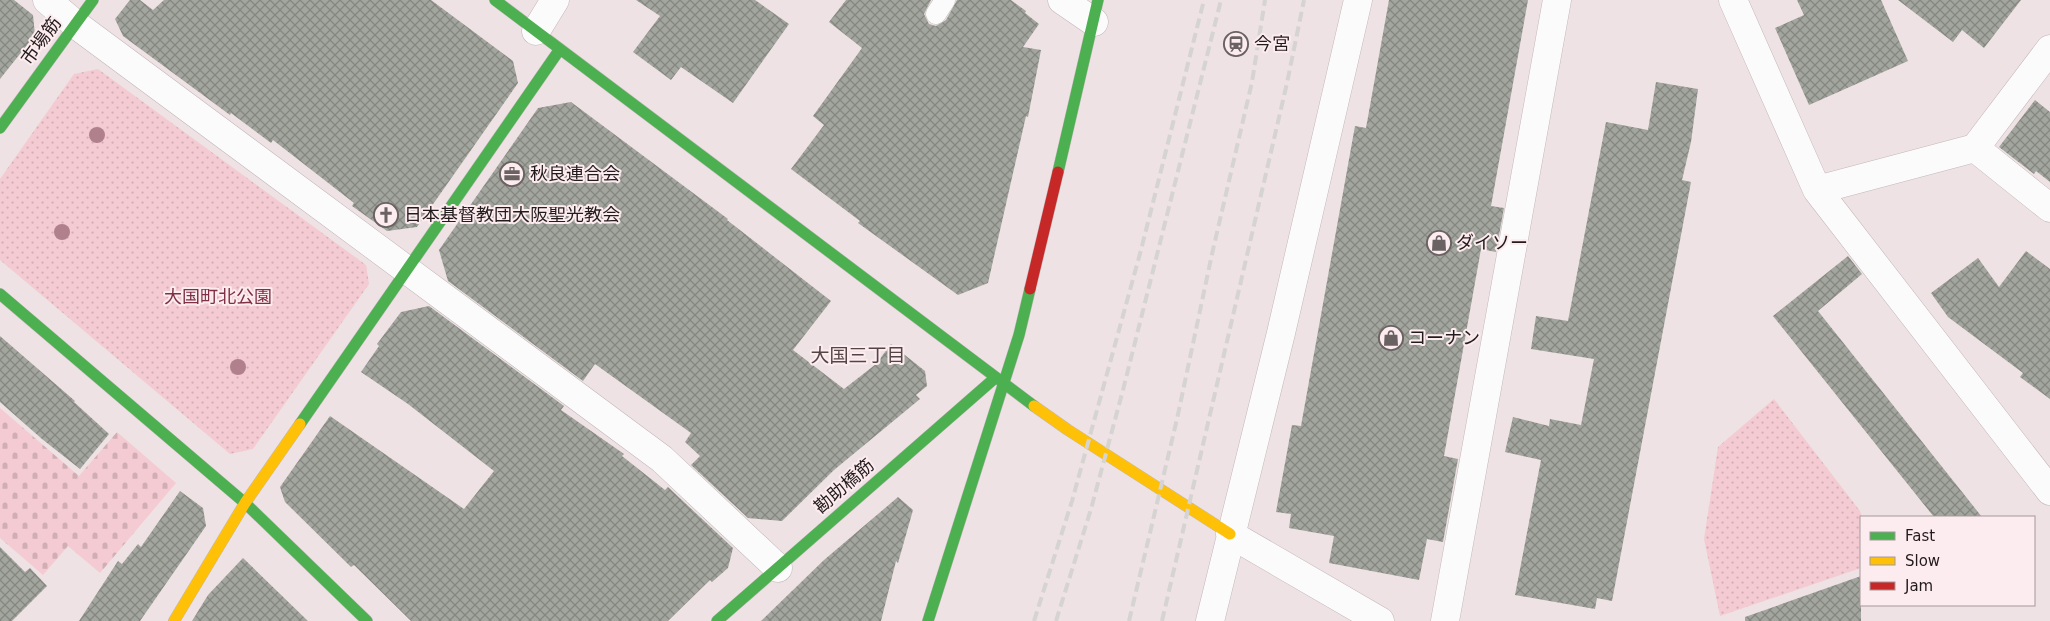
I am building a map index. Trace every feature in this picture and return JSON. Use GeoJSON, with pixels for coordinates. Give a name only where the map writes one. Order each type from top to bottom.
{"type":"FeatureCollection","features":[{"type":"Feature","properties":{"kind":"street"},"geometry":{"type":"LineString","coordinates":[[47,0],[75,24],[662,459],[778,568]]}},
{"type":"Feature","properties":{"kind":"street","name":"市場筋"},"geometry":{"type":"LineString","coordinates":[[0,128],[93,0]]}},
{"type":"Feature","properties":{"kind":"street"},"geometry":{"type":"LineString","coordinates":[[495,0],[999,381],[1068,430],[1230,534],[1380,621]]}},
{"type":"Feature","properties":{"kind":"street"},"geometry":{"type":"LineString","coordinates":[[536,31],[555,0]]}},
{"type":"Feature","properties":{"kind":"street"},"geometry":{"type":"LineString","coordinates":[[928,621],[999,381],[1019,335],[1096,11],[1062,0]]}},
{"type":"Feature","properties":{"kind":"street"},"geometry":{"type":"LineString","coordinates":[[1210,621],[1281,333],[1358,0]]}},
{"type":"Feature","properties":{"kind":"street"},"geometry":{"type":"LineString","coordinates":[[1445,621],[1557,0]]}},
{"type":"Feature","properties":{"kind":"street"},"geometry":{"type":"LineString","coordinates":[[1733,0],[1817,190],[2050,491]]}},
{"type":"Feature","properties":{"kind":"street"},"geometry":{"type":"LineString","coordinates":[[174,621],[245,503],[560,49]]}},
{"type":"Feature","properties":{"kind":"street"},"geometry":{"type":"LineString","coordinates":[[1817,190],[1975,148],[2050,49]]}},
{"type":"Feature","properties":{"kind":"street"},"geometry":{"type":"LineString","coordinates":[[1975,148],[2050,208]]}},
{"type":"Feature","properties":{"kind":"street"},"geometry":{"type":"LineString","coordinates":[[0,294],[245,503],[367,621]]}},
{"type":"Feature","properties":{"kind":"street","name":"勘助橋筋"},"geometry":{"type":"LineString","coordinates":[[717,621],[999,381]]}},
{"type":"Feature","properties":{"kind":"green space","name":"大国町北公園"},"geometry":{"type":"Polygon","coordinates":[[[98,69],[366,265],[369,284],[253,449],[230,454],[0,260],[0,179],[74,74],[98,69]]]}},
{"type":"Feature","properties":{"kind":"green space"},"geometry":{"type":"Polygon","coordinates":[[[1774,399],[1860,511],[1862,516],[1860,516],[1860,568],[1720,616],[1704,539],[1718,447],[1774,399]]]}},
{"type":"Feature","properties":{"kind":"green space"},"geometry":{"type":"Polygon","coordinates":[[[0,408],[79,476],[117,432],[176,483],[100,573],[68,546],[43,575],[0,538],[0,408]]]}},
{"type":"Feature","properties":{"kind":"building"},"geometry":{"type":"Polygon","coordinates":[[[0,0],[14,0],[33,15],[35,35],[0,79],[0,0]]]}},
{"type":"Feature","properties":{"kind":"building"},"geometry":{"type":"Polygon","coordinates":[[[130,0],[140,0],[153,10],[164,0],[431,0],[513,61],[518,83],[417,227],[387,231],[352,206],[354,203],[273,140],[271,143],[231,113],[230,115],[123,36],[115,19],[130,0]]]}},
{"type":"Feature","properties":{"kind":"building"},"geometry":{"type":"Polygon","coordinates":[[[636,0],[755,0],[789,24],[733,103],[681,67],[671,80],[633,52],[660,16],[636,0]]]}},
{"type":"Feature","properties":{"kind":"building"},"geometry":{"type":"Polygon","coordinates":[[[846,0],[931,0],[924,14],[929,24],[936,26],[946,20],[957,0],[1011,0],[1039,24],[1023,47],[1041,50],[1028,117],[1026,116],[988,283],[958,295],[858,223],[860,221],[791,169],[824,125],[813,116],[862,48],[829,22],[846,0]]]}},
{"type":"Feature","properties":{"kind":"building","name":"コーナン"},"geometry":{"type":"Polygon","coordinates":[[[1389,0],[1528,0],[1491,206],[1504,208],[1496,252],[1481,249],[1444,456],[1458,459],[1443,542],[1427,539],[1419,580],[1329,563],[1334,536],[1289,528],[1291,514],[1276,512],[1292,425],[1301,426],[1355,126],[1366,128],[1389,0]]]}},
{"type":"Feature","properties":{"kind":"building"},"geometry":{"type":"Polygon","coordinates":[[[1797,0],[1881,0],[1908,61],[1809,105],[1775,28],[1804,15],[1797,0]]]}},
{"type":"Feature","properties":{"kind":"building"},"geometry":{"type":"Polygon","coordinates":[[[1898,0],[2021,0],[1984,48],[1962,30],[1953,42],[1898,0]]]}},
{"type":"Feature","properties":{"kind":"building"},"geometry":{"type":"Polygon","coordinates":[[[1656,82],[1698,89],[1691,142],[1682,180],[1691,182],[1612,601],[1597,598],[1595,609],[1515,595],[1541,460],[1505,452],[1513,417],[1549,426],[1550,419],[1581,425],[1594,359],[1531,349],[1536,316],[1568,321],[1606,122],[1648,130],[1656,82]]]}},
{"type":"Feature","properties":{"kind":"building"},"geometry":{"type":"Polygon","coordinates":[[[2035,100],[2050,112],[2050,182],[2036,171],[2034,174],[1999,147],[2035,100]]]}},
{"type":"Feature","properties":{"kind":"building"},"geometry":{"type":"Polygon","coordinates":[[[571,102],[728,219],[831,301],[793,350],[844,389],[876,364],[891,344],[925,371],[927,386],[916,395],[920,399],[834,470],[782,521],[748,518],[691,465],[700,456],[685,442],[691,433],[595,364],[583,381],[448,281],[439,250],[538,108],[571,102]]]}},
{"type":"Feature","properties":{"kind":"building"},"geometry":{"type":"Polygon","coordinates":[[[2026,251],[2050,269],[2050,399],[2020,377],[2023,373],[1948,317],[1931,293],[1978,258],[1999,287],[2026,251]]]}},
{"type":"Feature","properties":{"kind":"building"},"geometry":{"type":"Polygon","coordinates":[[[1848,256],[1862,274],[1818,311],[1981,516],[1933,516],[1773,316],[1848,256]]]}},
{"type":"Feature","properties":{"kind":"building"},"geometry":{"type":"Polygon","coordinates":[[[429,306],[564,406],[561,410],[624,454],[622,456],[665,490],[668,487],[733,548],[728,568],[712,582],[710,580],[668,621],[411,621],[354,565],[351,567],[285,502],[280,487],[330,416],[464,509],[494,471],[408,404],[361,372],[379,346],[377,344],[401,312],[429,306]]]}},
{"type":"Feature","properties":{"kind":"building"},"geometry":{"type":"Polygon","coordinates":[[[0,336],[75,401],[109,434],[80,469],[0,402],[0,336]]]}},
{"type":"Feature","properties":{"kind":"building"},"geometry":{"type":"Polygon","coordinates":[[[180,491],[203,508],[206,526],[140,621],[79,621],[118,561],[122,564],[138,544],[141,547],[180,491]]]}},
{"type":"Feature","properties":{"kind":"building"},"geometry":{"type":"Polygon","coordinates":[[[898,497],[913,510],[898,563],[896,561],[881,621],[761,621],[824,560],[898,497]]]}},
{"type":"Feature","properties":{"kind":"building"},"geometry":{"type":"Polygon","coordinates":[[[0,547],[25,572],[30,568],[47,586],[12,621],[0,621],[0,547]]]}},
{"type":"Feature","properties":{"kind":"building"},"geometry":{"type":"Polygon","coordinates":[[[243,558],[308,621],[192,621],[208,595],[243,558]]]}},
{"type":"Feature","properties":{"kind":"building"},"geometry":{"type":"Polygon","coordinates":[[[1860,576],[1861,621],[1745,621],[1745,617],[1860,576]]]}},
{"type":"Feature","properties":{"kind":"railway"},"geometry":{"type":"LineString","coordinates":[[1034,621],[1072,501],[1141,250],[1204,0]]}},
{"type":"Feature","properties":{"kind":"railway"},"geometry":{"type":"LineString","coordinates":[[1056,621],[1091,509],[1123,390],[1221,0]]}},
{"type":"Feature","properties":{"kind":"railway"},"geometry":{"type":"LineString","coordinates":[[1129,621],[1177,419],[1212,254],[1252,82],[1265,0]]}},
{"type":"Feature","properties":{"kind":"railway"},"geometry":{"type":"LineString","coordinates":[[1162,621],[1287,83],[1304,0]]}},
{"type":"Feature","properties":{"kind":"traffic: fast"},"geometry":{"type":"LineString","coordinates":[[0,128],[93,0]]}},
{"type":"Feature","properties":{"kind":"traffic: fast"},"geometry":{"type":"LineString","coordinates":[[495,0],[1034,406]]}},
{"type":"Feature","properties":{"kind":"traffic: fast"},"geometry":{"type":"LineString","coordinates":[[1058,172],[1098,0]]}},
{"type":"Feature","properties":{"kind":"traffic: fast"},"geometry":{"type":"LineString","coordinates":[[300,424],[560,49]]}},
{"type":"Feature","properties":{"kind":"traffic: fast"},"geometry":{"type":"LineString","coordinates":[[928,621],[1019,335],[1030,289]]}},
{"type":"Feature","properties":{"kind":"traffic: fast"},"geometry":{"type":"LineString","coordinates":[[0,294],[245,503],[367,621]]}},
{"type":"Feature","properties":{"kind":"traffic: fast"},"geometry":{"type":"LineString","coordinates":[[717,621],[995,378]]}},
{"type":"Feature","properties":{"kind":"traffic: slow"},"geometry":{"type":"LineString","coordinates":[[1034,406],[1068,430],[1230,534]]}},
{"type":"Feature","properties":{"kind":"traffic: slow"},"geometry":{"type":"LineString","coordinates":[[174,621],[245,503],[300,424]]}},
{"type":"Feature","properties":{"kind":"traffic: jam"},"geometry":{"type":"LineString","coordinates":[[1030,289],[1058,172]]}},
{"type":"Feature","properties":{"kind":"place","name":"今宮"},"geometry":{"type":"Point","coordinates":[1236,44]}},
{"type":"Feature","properties":{"kind":"place","name":"秋良連合会"},"geometry":{"type":"Point","coordinates":[512,174]}},
{"type":"Feature","properties":{"kind":"place","name":"日本基督教団大阪聖光教会"},"geometry":{"type":"Point","coordinates":[386,215]}},
{"type":"Feature","properties":{"kind":"place","name":"ダイソー"},"geometry":{"type":"Point","coordinates":[1439,243]}},
{"type":"Feature","properties":{"kind":"place","name":"コーナン"},"geometry":{"type":"Point","coordinates":[1391,338]}},
{"type":"Feature","properties":{"kind":"district","name":"大国三丁目"},"geometry":{"type":"Point","coordinates":[858,355]}}]}
